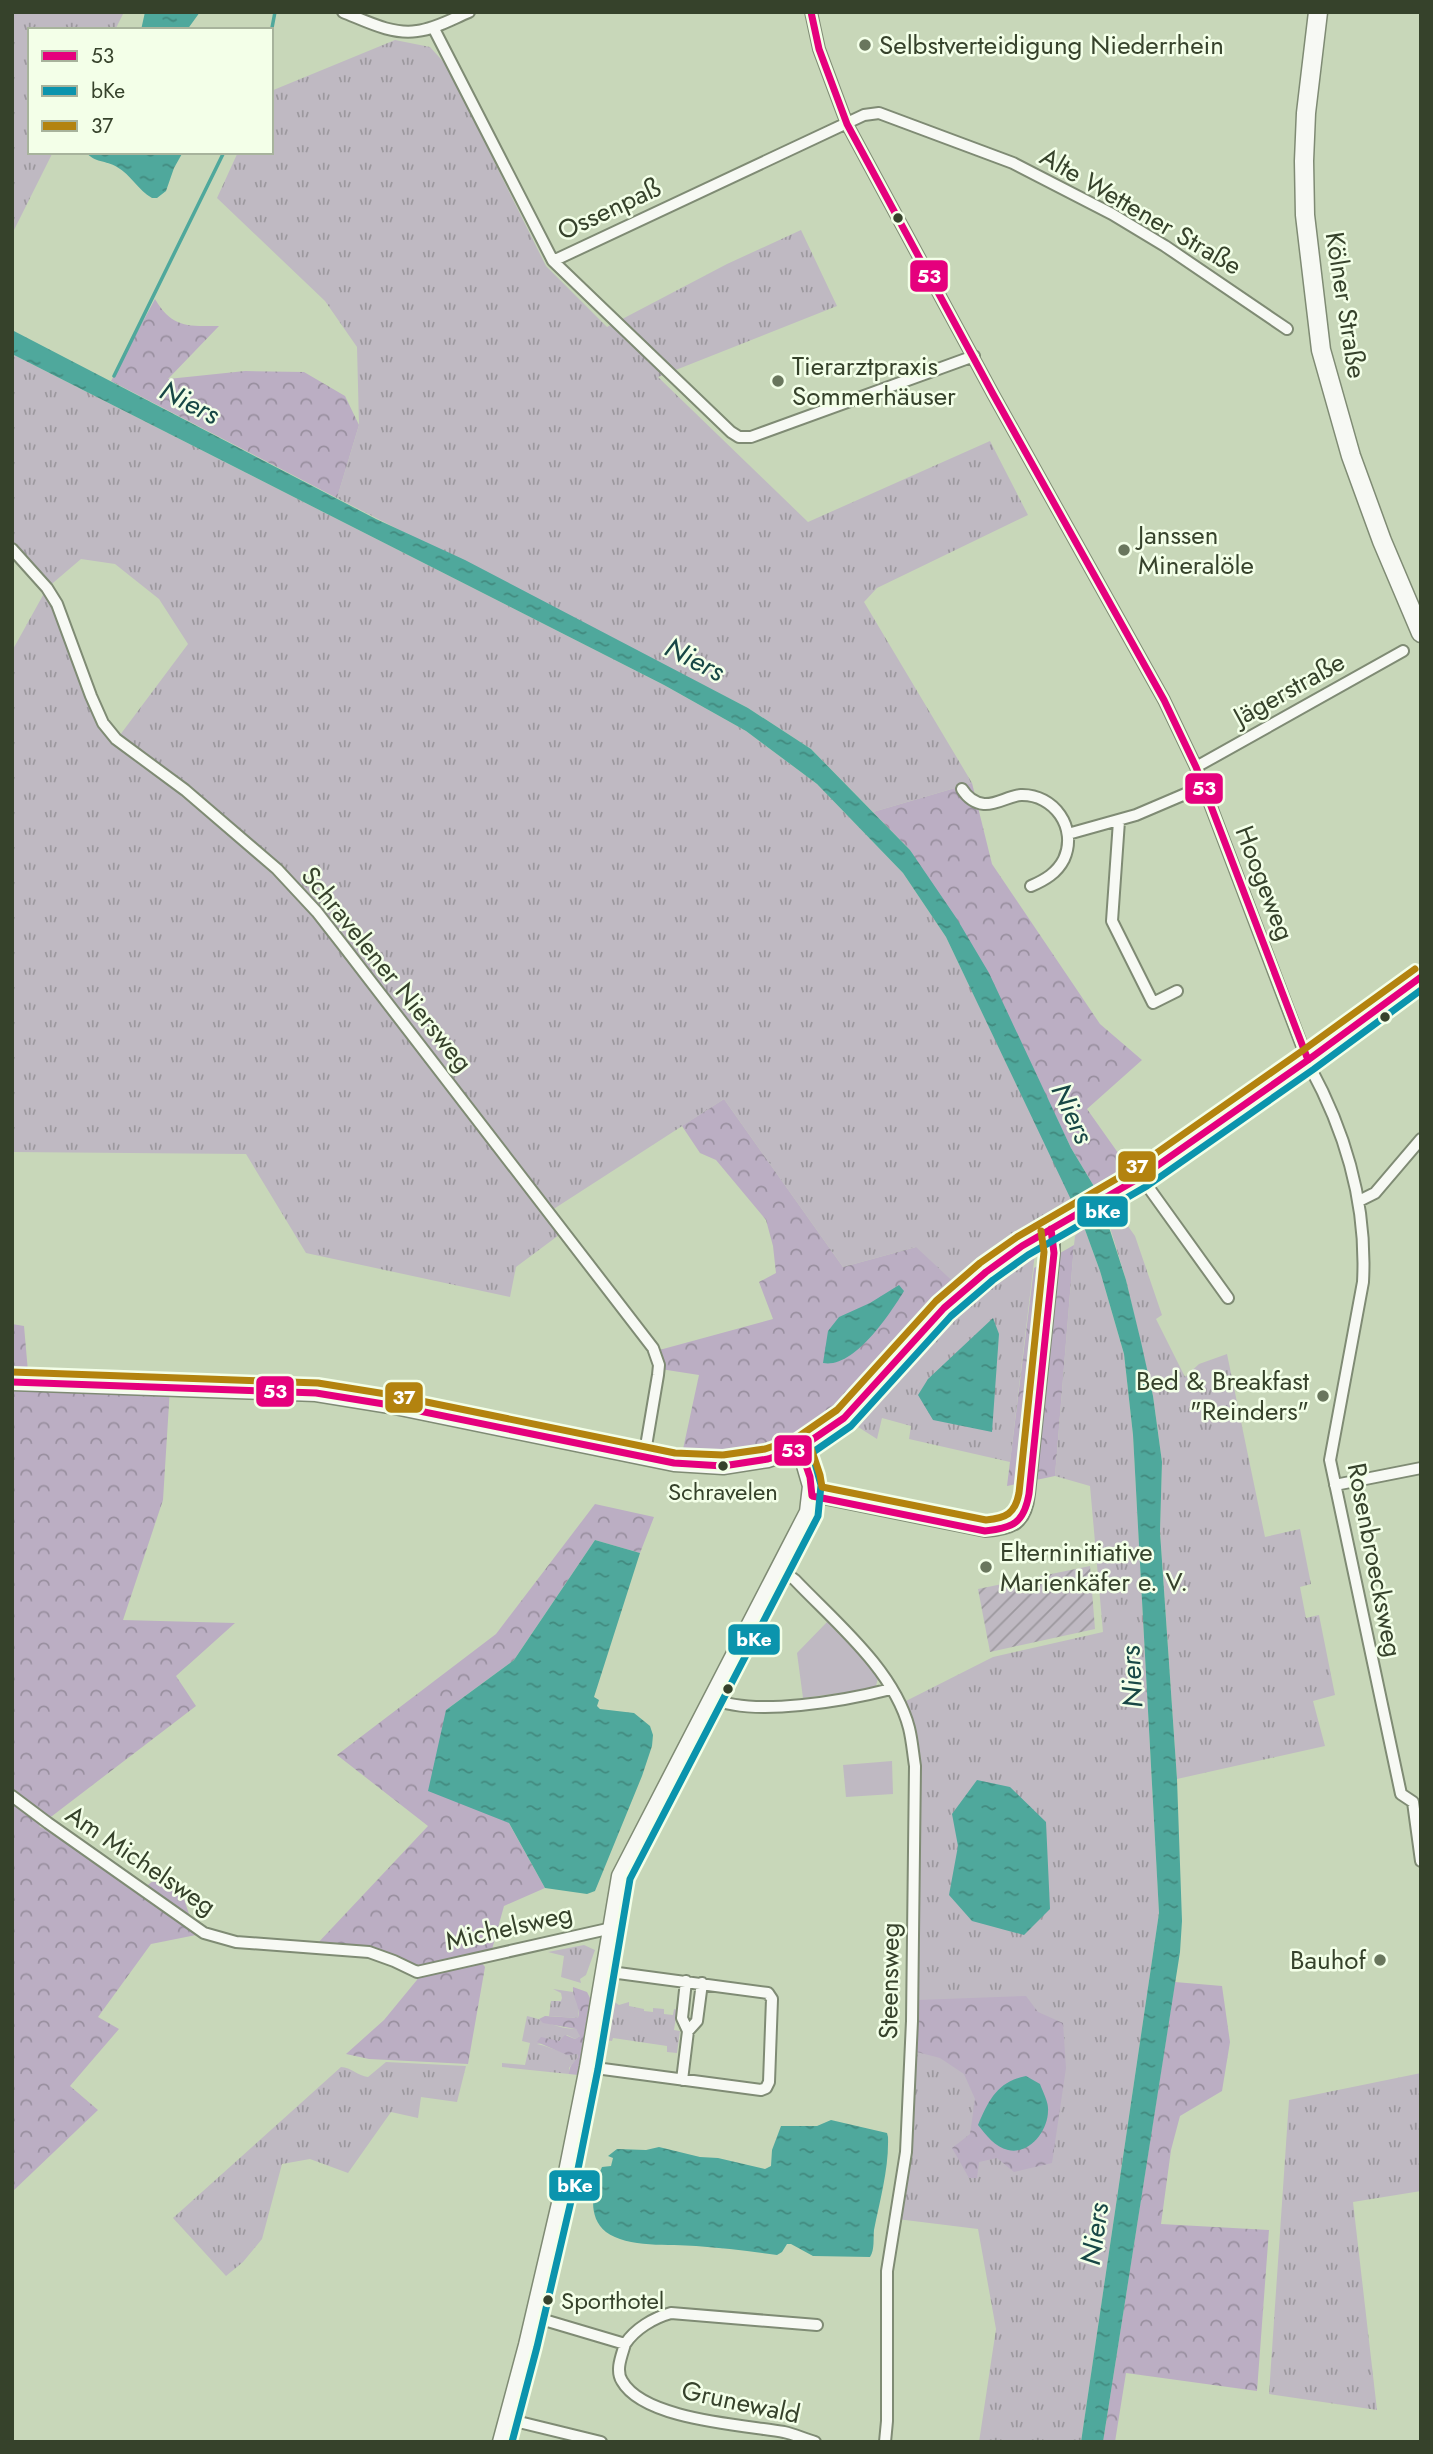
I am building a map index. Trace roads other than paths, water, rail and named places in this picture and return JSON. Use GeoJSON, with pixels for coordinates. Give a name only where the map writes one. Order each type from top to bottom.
{"type":"FeatureCollection","features":[{"type":"Feature","properties":{"kind":"main road","name":"Kölner Straße"},"geometry":{"type":"LineString","coordinates":[[1318,12],[1306,113],[1304,161],[1305,215],[1321,350],[1350,456],[1421,633]]}},
{"type":"Feature","properties":{"kind":"main road"},"geometry":{"type":"LineString","coordinates":[[12,1382],[316,1392],[674,1463],[723,1466],[768,1459],[800,1448],[844,1418],[929,1324],[964,1290],[1022,1245],[1141,1177],[1421,977]]}},
{"type":"Feature","properties":{"kind":"main road"},"geometry":{"type":"LineString","coordinates":[[501,2442],[534,2317],[565,2182],[622,1869],[808,1512],[811,1496],[810,1476],[800,1448]]}},
{"type":"Feature","properties":{"kind":"street"},"geometry":{"type":"LineString","coordinates":[[343,12],[403,32],[416,32],[433,27],[469,12]]}},
{"type":"Feature","properties":{"kind":"street","name":"Hoogeweg"},"geometry":{"type":"LineString","coordinates":[[811,12],[818,49],[847,124],[1164,700],[1196,767],[1308,1060]]}},
{"type":"Feature","properties":{"kind":"street","name":"Ossenpaß"},"geometry":{"type":"LineString","coordinates":[[433,27],[552,261],[847,124]]}},
{"type":"Feature","properties":{"kind":"street","name":"Alte Wettener Straße"},"geometry":{"type":"LineString","coordinates":[[847,124],[870,113],[878,113],[1013,163],[1112,214],[1166,246],[1287,329]]}},
{"type":"Feature","properties":{"kind":"street"},"geometry":{"type":"LineString","coordinates":[[552,261],[739,437],[751,437],[974,356]]}},
{"type":"Feature","properties":{"kind":"street","name":"Schravelener Niersweg"},"geometry":{"type":"LineString","coordinates":[[12,549],[47,587],[57,604],[103,723],[116,739],[185,790],[298,890],[653,1348],[659,1365],[644,1458]]}},
{"type":"Feature","properties":{"kind":"street","name":"Jägerstraße"},"geometry":{"type":"LineString","coordinates":[[1196,767],[1404,651]]}},
{"type":"Feature","properties":{"kind":"street"},"geometry":{"type":"LineString","coordinates":[[1068,834],[1119,821],[1204,786]]}},
{"type":"Feature","properties":{"kind":"street"},"geometry":{"type":"LineString","coordinates":[[962,789],[972,800],[981,804],[993,804],[1017,795],[1031,796],[1042,800],[1061,816],[1068,834],[1067,851],[1058,868],[1046,880],[1031,886]]}},
{"type":"Feature","properties":{"kind":"street"},"geometry":{"type":"LineString","coordinates":[[1119,821],[1112,921],[1153,1003],[1177,991]]}},
{"type":"Feature","properties":{"kind":"street","name":"Rosenbroecksweg"},"geometry":{"type":"LineString","coordinates":[[1308,1060],[1326,1096],[1359,1200],[1365,1255],[1363,1282],[1330,1460],[1401,1794],[1417,1801],[1421,1861]]}},
{"type":"Feature","properties":{"kind":"street"},"geometry":{"type":"LineString","coordinates":[[1359,1200],[1375,1193],[1421,1139]]}},
{"type":"Feature","properties":{"kind":"street"},"geometry":{"type":"LineString","coordinates":[[1141,1177],[1228,1298]]}},
{"type":"Feature","properties":{"kind":"street"},"geometry":{"type":"LineString","coordinates":[[811,1496],[985,1531],[1013,1527],[1019,1521],[1028,1504],[1055,1242],[1052,1228]]}},
{"type":"Feature","properties":{"kind":"street"},"geometry":{"type":"LineString","coordinates":[[1335,1485],[1421,1468]]}},
{"type":"Feature","properties":{"kind":"street","name":"Steensweg"},"geometry":{"type":"LineString","coordinates":[[779,1568],[794,1580],[877,1666],[900,1704],[909,1727],[915,1766],[912,2021],[905,2152],[887,2272],[885,2442]]}},
{"type":"Feature","properties":{"kind":"street"},"geometry":{"type":"LineString","coordinates":[[712,1698],[734,1705],[782,1706],[852,1699],[891,1689]]}},
{"type":"Feature","properties":{"kind":"street","name":"Am Michelsweg"},"geometry":{"type":"LineString","coordinates":[[12,1796],[204,1933],[236,1942],[369,1952],[417,1972]]}},
{"type":"Feature","properties":{"kind":"street","name":"Michelsweg"},"geometry":{"type":"LineString","coordinates":[[417,1972],[612,1928]]}},
{"type":"Feature","properties":{"kind":"street"},"geometry":{"type":"LineString","coordinates":[[588,2067],[761,2091],[769,2082],[771,1996],[765,1991],[618,1973]]}},
{"type":"Feature","properties":{"kind":"street"},"geometry":{"type":"LineString","coordinates":[[682,2080],[688,2031],[682,2018],[687,1981]]}},
{"type":"Feature","properties":{"kind":"street"},"geometry":{"type":"LineString","coordinates":[[688,2031],[697,2021],[702,1983]]}},
{"type":"Feature","properties":{"kind":"street"},"geometry":{"type":"LineString","coordinates":[[534,2317],[625,2344],[632,2333],[660,2316],[671,2313],[817,2325]]}},
{"type":"Feature","properties":{"kind":"street","name":"Grunewald"},"geometry":{"type":"LineString","coordinates":[[625,2344],[619,2370],[621,2380],[631,2391],[652,2404],[713,2424],[787,2433],[815,2442]]}},
{"type":"Feature","properties":{"kind":"street"},"geometry":{"type":"LineString","coordinates":[[507,2419],[601,2442]]}},
{"type":"Feature","properties":{"kind":"water"},"geometry":{"type":"Polygon","coordinates":[[[145,12],[200,12],[188,28],[141,28],[145,12]]]}},
{"type":"Feature","properties":{"kind":"water"},"geometry":{"type":"Polygon","coordinates":[[[88,154],[182,154],[166,191],[157,198],[152,198],[143,191],[122,170],[88,154]]]}},
{"type":"Feature","properties":{"kind":"water"},"geometry":{"type":"Polygon","coordinates":[[[12,330],[376,519],[465,560],[748,708],[811,749],[910,850],[957,919],[989,973],[1071,1148],[1098,1193],[1126,1280],[1141,1342],[1153,1396],[1162,1462],[1160,1532],[1177,1779],[1182,1921],[1180,1952],[1103,2442],[1081,2442],[1159,1913],[1133,1435],[1124,1354],[1084,1227],[946,937],[903,873],[817,784],[746,731],[664,685],[12,354],[12,330]]]}},
{"type":"Feature","properties":{"kind":"water"},"geometry":{"type":"Polygon","coordinates":[[[899,1285],[904,1291],[870,1338],[847,1358],[835,1363],[823,1363],[828,1331],[839,1317],[870,1303],[899,1285]]]}},
{"type":"Feature","properties":{"kind":"water"},"geometry":{"type":"Polygon","coordinates":[[[993,1318],[999,1334],[992,1432],[933,1420],[918,1395],[928,1379],[993,1318]]]}},
{"type":"Feature","properties":{"kind":"water"},"geometry":{"type":"Polygon","coordinates":[[[595,1540],[640,1553],[594,1697],[599,1700],[597,1706],[600,1709],[634,1713],[650,1726],[653,1735],[642,1776],[595,1891],[587,1894],[545,1888],[509,1823],[428,1791],[446,1710],[514,1660],[595,1540]]]}},
{"type":"Feature","properties":{"kind":"water"},"geometry":{"type":"Polygon","coordinates":[[[977,1780],[1010,1787],[1046,1822],[1050,1909],[1024,1935],[972,1921],[949,1895],[958,1846],[952,1814],[977,1780]]]}},
{"type":"Feature","properties":{"kind":"water"},"geometry":{"type":"Polygon","coordinates":[[[1026,2076],[1040,2084],[1048,2105],[1047,2118],[1041,2133],[1030,2145],[1016,2151],[1008,2150],[995,2143],[978,2125],[995,2093],[1008,2083],[1026,2076]]]}},
{"type":"Feature","properties":{"kind":"water"},"geometry":{"type":"Polygon","coordinates":[[[831,2120],[887,2133],[886,2172],[870,2257],[813,2256],[791,2244],[787,2244],[777,2255],[637,2243],[625,2241],[606,2232],[596,2218],[593,2201],[596,2183],[602,2167],[611,2166],[613,2158],[608,2156],[617,2149],[646,2150],[659,2147],[765,2169],[771,2166],[772,2150],[781,2126],[817,2126],[831,2120]]]}},
{"type":"Feature","properties":{"kind":"waterway"},"geometry":{"type":"LineString","coordinates":[[272,28],[275,12]]}},
{"type":"Feature","properties":{"kind":"waterway"},"geometry":{"type":"LineString","coordinates":[[114,376],[223,154]]}},
{"type":"Feature","properties":{"kind":"place","name":"Selbstverteidigung Niederrhein"},"geometry":{"type":"Point","coordinates":[865,45]}},
{"type":"Feature","properties":{"kind":"place","name":"Tierarztpraxis Sommerhäuser"},"geometry":{"type":"Point","coordinates":[778,381]}},
{"type":"Feature","properties":{"kind":"place","name":"Janssen Mineralöle"},"geometry":{"type":"Point","coordinates":[1124,550]}},
{"type":"Feature","properties":{"kind":"place","name":"Bed & Breakfast \"Reinders\""},"geometry":{"type":"Point","coordinates":[1323,1396]}},
{"type":"Feature","properties":{"kind":"place","name":"Schravelen"},"geometry":{"type":"Point","coordinates":[723,1466]}},
{"type":"Feature","properties":{"kind":"place","name":"Elterninitiative Marienkäfer e. V."},"geometry":{"type":"Point","coordinates":[986,1567]}},
{"type":"Feature","properties":{"kind":"place","name":"Bauhof"},"geometry":{"type":"Point","coordinates":[1380,1960]}},
{"type":"Feature","properties":{"kind":"place","name":"Sporthotel"},"geometry":{"type":"Point","coordinates":[548,2300]}},
{"type":"Feature","properties":{"kind":"water label","name":"Niers"},"geometry":{"type":"Point","coordinates":[190,402]}},
{"type":"Feature","properties":{"kind":"water label","name":"Niers"},"geometry":{"type":"Point","coordinates":[695,659]}},
{"type":"Feature","properties":{"kind":"water label","name":"Niers"},"geometry":{"type":"Point","coordinates":[1073,1113]}},
{"type":"Feature","properties":{"kind":"water label","name":"Niers"},"geometry":{"type":"Point","coordinates":[1131,1677]}},
{"type":"Feature","properties":{"kind":"water label","name":"Niers"},"geometry":{"type":"Point","coordinates":[1094,2234]}}]}
